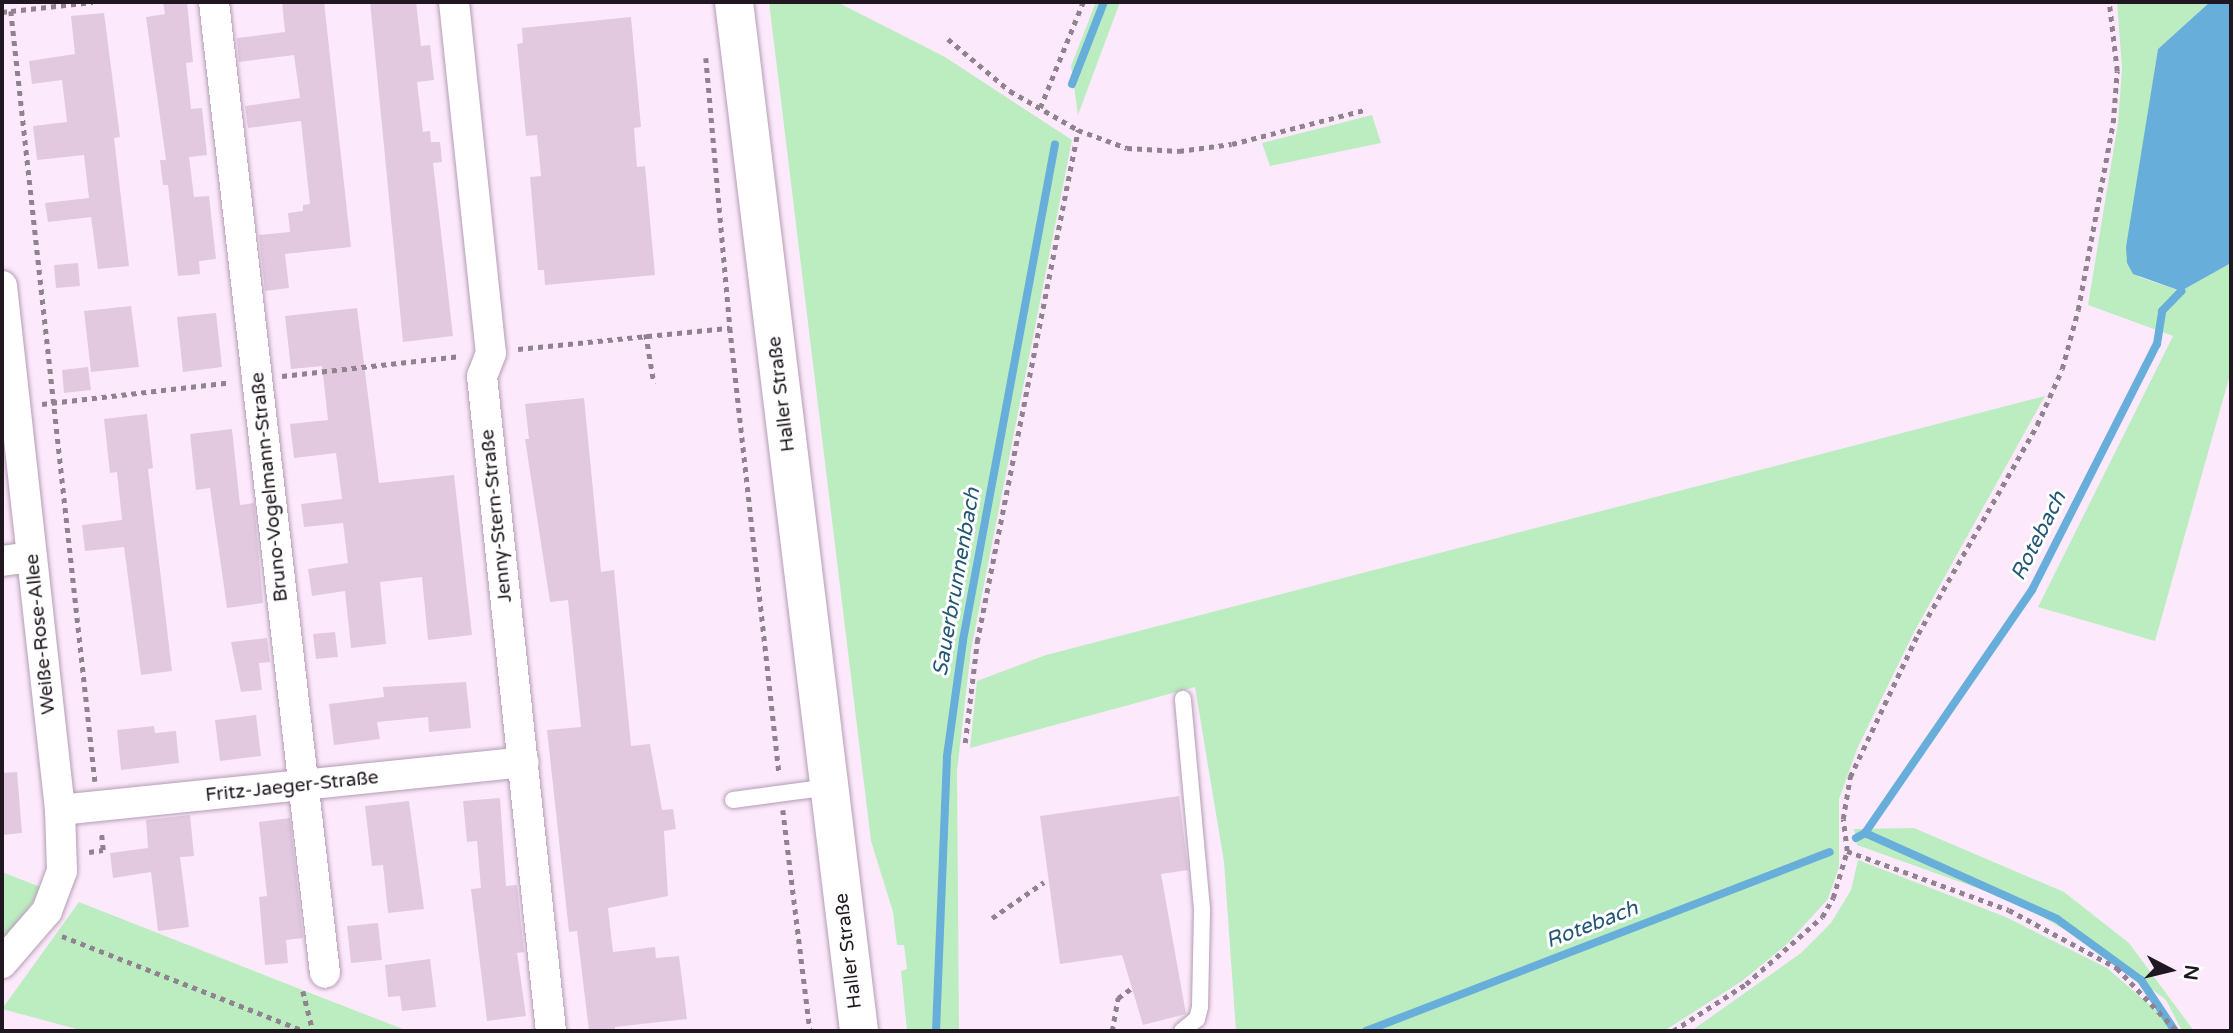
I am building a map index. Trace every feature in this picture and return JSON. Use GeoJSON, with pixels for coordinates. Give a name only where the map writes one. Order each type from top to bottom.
{"type":"FeatureCollection","features":[{"type":"Feature","properties":{"kind":"main road","name":"Haller Straße"},"geometry":{"type":"LineString","coordinates":[[734,2],[859,1031]]}},
{"type":"Feature","properties":{"kind":"street","name":"Bruno-Vogelmann-Straße"},"geometry":{"type":"LineString","coordinates":[[214,2],[325,973]]}},
{"type":"Feature","properties":{"kind":"street","name":"Jenny-Stern-Straße"},"geometry":{"type":"LineString","coordinates":[[454,2],[491,353],[482,376],[551,1031]]}},
{"type":"Feature","properties":{"kind":"street","name":"Weiße-Rose-Allee"},"geometry":{"type":"LineString","coordinates":[[2,286],[60,810],[62,871],[47,911],[2,963]]}},
{"type":"Feature","properties":{"kind":"street"},"geometry":{"type":"LineString","coordinates":[[2,561],[32,557]]}},
{"type":"Feature","properties":{"kind":"street","name":"Fritz-Jaeger-Straße"},"geometry":{"type":"LineString","coordinates":[[60,810],[524,762]]}},
{"type":"Feature","properties":{"kind":"lane"},"geometry":{"type":"LineString","coordinates":[[1182,1031],[1197,1019],[1200,1007],[1202,909],[1183,699]]}},
{"type":"Feature","properties":{"kind":"lane"},"geometry":{"type":"LineString","coordinates":[[733,800],[829,787]]}},
{"type":"Feature","properties":{"kind":"path"},"geometry":{"type":"LineString","coordinates":[[11,11],[93,2]]}},
{"type":"Feature","properties":{"kind":"path"},"geometry":{"type":"LineString","coordinates":[[1041,108],[1083,2]]}},
{"type":"Feature","properties":{"kind":"path"},"geometry":{"type":"LineString","coordinates":[[1673,1031],[1746,984],[1822,917],[1840,883],[1847,851],[1845,800],[1858,759],[1918,634],[2037,425],[2062,369],[2078,310],[2113,123],[2117,71],[2109,2]]}},
{"type":"Feature","properties":{"kind":"path"},"geometry":{"type":"LineString","coordinates":[[948,39],[981,70],[1041,108],[1078,130],[1127,148],[1179,151],[1233,144],[1364,110]]}},
{"type":"Feature","properties":{"kind":"path"},"geometry":{"type":"LineString","coordinates":[[705,43],[730,328],[810,1031]]}},
{"type":"Feature","properties":{"kind":"path"},"geometry":{"type":"LineString","coordinates":[[965,743],[977,642],[1078,130]]}},
{"type":"Feature","properties":{"kind":"path"},"geometry":{"type":"LineString","coordinates":[[16,408],[646,334],[730,328]]}},
{"type":"Feature","properties":{"kind":"path"},"geometry":{"type":"LineString","coordinates":[[646,334],[654,383]]}},
{"type":"Feature","properties":{"kind":"path"},"geometry":{"type":"LineString","coordinates":[[1847,851],[2009,910],[2117,968],[2178,1031]]}},
{"type":"Feature","properties":{"kind":"path"},"geometry":{"type":"LineString","coordinates":[[992,918],[1044,882]]}},
{"type":"Feature","properties":{"kind":"path"},"geometry":{"type":"LineString","coordinates":[[34,926],[305,1031]]}},
{"type":"Feature","properties":{"kind":"path"},"geometry":{"type":"LineString","coordinates":[[1112,1031],[1118,998],[1132,988]]}},
{"type":"Feature","properties":{"kind":"green space"},"geometry":{"type":"Polygon","coordinates":[[[769,2],[837,2],[945,57],[1072,140],[971,650],[957,771],[959,1031],[907,1031],[901,971],[907,969],[904,945],[897,945],[893,912],[871,841],[769,2]]]}},
{"type":"Feature","properties":{"kind":"green space"},"geometry":{"type":"Polygon","coordinates":[[[1096,2],[1120,2],[1078,115],[1071,66],[1096,2]]]}},
{"type":"Feature","properties":{"kind":"green space"},"geometry":{"type":"Polygon","coordinates":[[[2117,2],[2210,2],[2158,49],[2127,263],[2139,277],[2181,291],[2231,263],[2231,371],[2155,641],[2038,607],[2173,336],[2088,305],[2118,123],[2122,68],[2117,2]]]}},
{"type":"Feature","properties":{"kind":"green space"},"geometry":{"type":"Polygon","coordinates":[[[1372,115],[1381,143],[1270,166],[1262,143],[1372,115]]]}},
{"type":"Feature","properties":{"kind":"green space"},"geometry":{"type":"Polygon","coordinates":[[[2045,396],[1914,632],[1857,749],[1839,799],[1839,867],[1828,899],[1787,944],[1742,981],[1664,1031],[1236,1031],[1224,862],[1195,687],[970,748],[977,681],[1046,655],[2045,396]]]}},
{"type":"Feature","properties":{"kind":"green space"},"geometry":{"type":"Polygon","coordinates":[[[1914,828],[2064,892],[2129,943],[2194,1031],[2182,1031],[2166,1000],[2104,953],[2019,903],[1857,845],[1854,829],[1914,828]]]}},
{"type":"Feature","properties":{"kind":"green space"},"geometry":{"type":"Polygon","coordinates":[[[1858,860],[2006,917],[2107,968],[2167,1020],[2172,1031],[1691,1031],[1801,953],[1831,923],[1851,890],[1858,860]]]}},
{"type":"Feature","properties":{"kind":"green space"},"geometry":{"type":"Polygon","coordinates":[[[2,872],[43,888],[2,944],[2,872]]]}},
{"type":"Feature","properties":{"kind":"green space"},"geometry":{"type":"Polygon","coordinates":[[[79,902],[408,1031],[84,1031],[2,1009],[79,902]]]}},
{"type":"Feature","properties":{"kind":"water"},"geometry":{"type":"Polygon","coordinates":[[[2210,2],[2231,2],[2231,263],[2181,291],[2133,274],[2127,263],[2126,247],[2158,49],[2210,2]]]}},
{"type":"Feature","properties":{"kind":"building"},"geometry":{"type":"Polygon","coordinates":[[[163,2],[187,2],[193,62],[186,63],[191,109],[202,108],[207,155],[189,157],[194,197],[209,196],[216,259],[199,261],[200,274],[178,276],[168,185],[163,185],[160,160],[166,160],[146,17],[165,14],[163,2]]]}},
{"type":"Feature","properties":{"kind":"building"},"geometry":{"type":"Polygon","coordinates":[[[282,2],[324,2],[351,247],[285,254],[289,288],[265,291],[259,235],[290,232],[288,213],[303,211],[303,205],[310,204],[301,121],[248,128],[245,106],[300,98],[294,55],[239,62],[237,38],[285,32],[282,2]]]}},
{"type":"Feature","properties":{"kind":"building"},"geometry":{"type":"Polygon","coordinates":[[[370,2],[416,2],[421,46],[430,45],[434,80],[417,82],[423,132],[430,131],[431,142],[440,142],[442,162],[433,163],[453,336],[403,342],[370,2]]]}},
{"type":"Feature","properties":{"kind":"building"},"geometry":{"type":"Polygon","coordinates":[[[104,13],[120,137],[114,138],[129,266],[98,269],[91,217],[48,222],[45,203],[89,198],[84,155],[37,160],[33,126],[67,122],[62,80],[32,84],[29,61],[75,54],[71,16],[104,13]]]}},
{"type":"Feature","properties":{"kind":"building"},"geometry":{"type":"Polygon","coordinates":[[[631,17],[641,127],[634,128],[637,167],[645,166],[655,275],[545,285],[544,270],[538,270],[530,177],[541,176],[537,135],[526,136],[517,44],[523,43],[522,28],[631,17]]]}},
{"type":"Feature","properties":{"kind":"building"},"geometry":{"type":"Polygon","coordinates":[[[78,263],[80,286],[56,288],[54,265],[78,263]]]}},
{"type":"Feature","properties":{"kind":"building"},"geometry":{"type":"Polygon","coordinates":[[[131,306],[139,367],[91,372],[84,311],[131,306]]]}},
{"type":"Feature","properties":{"kind":"building"},"geometry":{"type":"Polygon","coordinates":[[[357,308],[379,483],[454,475],[472,635],[428,640],[422,577],[380,582],[386,644],[351,648],[345,591],[312,596],[308,569],[348,563],[343,523],[304,527],[301,504],[342,499],[336,453],[294,458],[290,424],[328,420],[322,366],[291,369],[285,316],[357,308]]]}},
{"type":"Feature","properties":{"kind":"building"},"geometry":{"type":"Polygon","coordinates":[[[216,313],[222,367],[183,372],[177,317],[216,313]]]}},
{"type":"Feature","properties":{"kind":"building"},"geometry":{"type":"Polygon","coordinates":[[[88,367],[91,390],[64,393],[62,370],[88,367]]]}},
{"type":"Feature","properties":{"kind":"building"},"geometry":{"type":"Polygon","coordinates":[[[584,398],[601,572],[614,570],[631,746],[650,744],[662,810],[673,809],[676,829],[664,831],[668,896],[608,908],[613,952],[655,947],[656,958],[679,956],[687,1019],[615,1027],[615,1031],[589,1031],[577,931],[569,932],[547,730],[581,727],[568,600],[550,602],[525,439],[529,439],[525,404],[584,398]]]}},
{"type":"Feature","properties":{"kind":"building"},"geometry":{"type":"Polygon","coordinates":[[[147,414],[153,468],[148,469],[172,671],[141,675],[124,547],[85,551],[82,525],[122,520],[117,472],[110,473],[104,419],[147,414]]]}},
{"type":"Feature","properties":{"kind":"building"},"geometry":{"type":"Polygon","coordinates":[[[232,429],[240,505],[254,503],[263,603],[227,608],[210,488],[196,490],[190,434],[232,429]]]}},
{"type":"Feature","properties":{"kind":"building"},"geometry":{"type":"Polygon","coordinates":[[[335,632],[338,657],[316,659],[313,634],[335,632]]]}},
{"type":"Feature","properties":{"kind":"building"},"geometry":{"type":"Polygon","coordinates":[[[267,638],[270,662],[259,663],[262,690],[241,692],[231,642],[267,638]]]}},
{"type":"Feature","properties":{"kind":"building"},"geometry":{"type":"Polygon","coordinates":[[[466,682],[471,728],[429,732],[428,717],[377,722],[380,739],[334,745],[329,704],[384,697],[383,687],[466,682]]]}},
{"type":"Feature","properties":{"kind":"building"},"geometry":{"type":"Polygon","coordinates":[[[256,715],[261,756],[220,761],[215,720],[256,715]]]}},
{"type":"Feature","properties":{"kind":"building"},"geometry":{"type":"Polygon","coordinates":[[[154,726],[155,733],[176,731],[179,763],[121,770],[117,730],[154,726]]]}},
{"type":"Feature","properties":{"kind":"building"},"geometry":{"type":"Polygon","coordinates":[[[17,772],[22,833],[2,835],[2,773],[17,772]]]}},
{"type":"Feature","properties":{"kind":"building"},"geometry":{"type":"Polygon","coordinates":[[[1179,796],[1188,870],[1161,874],[1186,1014],[1143,1025],[1122,955],[1060,964],[1040,816],[1179,796]]]}},
{"type":"Feature","properties":{"kind":"building"},"geometry":{"type":"Polygon","coordinates":[[[500,798],[506,886],[517,885],[524,952],[517,953],[526,1016],[487,1021],[471,889],[481,888],[477,841],[467,842],[463,801],[500,798]]]}},
{"type":"Feature","properties":{"kind":"building"},"geometry":{"type":"Polygon","coordinates":[[[409,801],[424,909],[388,913],[383,865],[372,866],[365,806],[409,801]]]}},
{"type":"Feature","properties":{"kind":"building"},"geometry":{"type":"Polygon","coordinates":[[[190,815],[194,856],[180,857],[189,927],[158,931],[151,872],[113,878],[110,853],[148,848],[146,820],[190,815]]]}},
{"type":"Feature","properties":{"kind":"building"},"geometry":{"type":"Polygon","coordinates":[[[290,818],[303,938],[286,940],[288,963],[265,965],[259,897],[267,896],[259,822],[290,818]]]}},
{"type":"Feature","properties":{"kind":"building"},"geometry":{"type":"Polygon","coordinates":[[[378,923],[382,960],[351,963],[347,926],[378,923]]]}},
{"type":"Feature","properties":{"kind":"building"},"geometry":{"type":"Polygon","coordinates":[[[430,959],[436,1007],[402,1011],[400,996],[388,997],[385,965],[430,959]]]}},
{"type":"Feature","properties":{"kind":"waterway","name":"Sauerbrunnenbach"},"geometry":{"type":"LineString","coordinates":[[1072,84],[1104,2]]}},
{"type":"Feature","properties":{"kind":"waterway","name":"Sauerbrunnenbach"},"geometry":{"type":"LineString","coordinates":[[936,1031],[947,756],[963,640],[1055,144]]}},
{"type":"Feature","properties":{"kind":"waterway","name":"Rotebach"},"geometry":{"type":"LineString","coordinates":[[1856,838],[1865,833],[2032,590],[2157,344],[2162,311],[2181,291],[2181,283]]}},
{"type":"Feature","properties":{"kind":"waterway"},"geometry":{"type":"LineString","coordinates":[[1865,833],[2057,919],[2141,980],[2175,1031]]}},
{"type":"Feature","properties":{"kind":"waterway","name":"Rotebach"},"geometry":{"type":"LineString","coordinates":[[1366,1031],[1830,852]]}}]}
